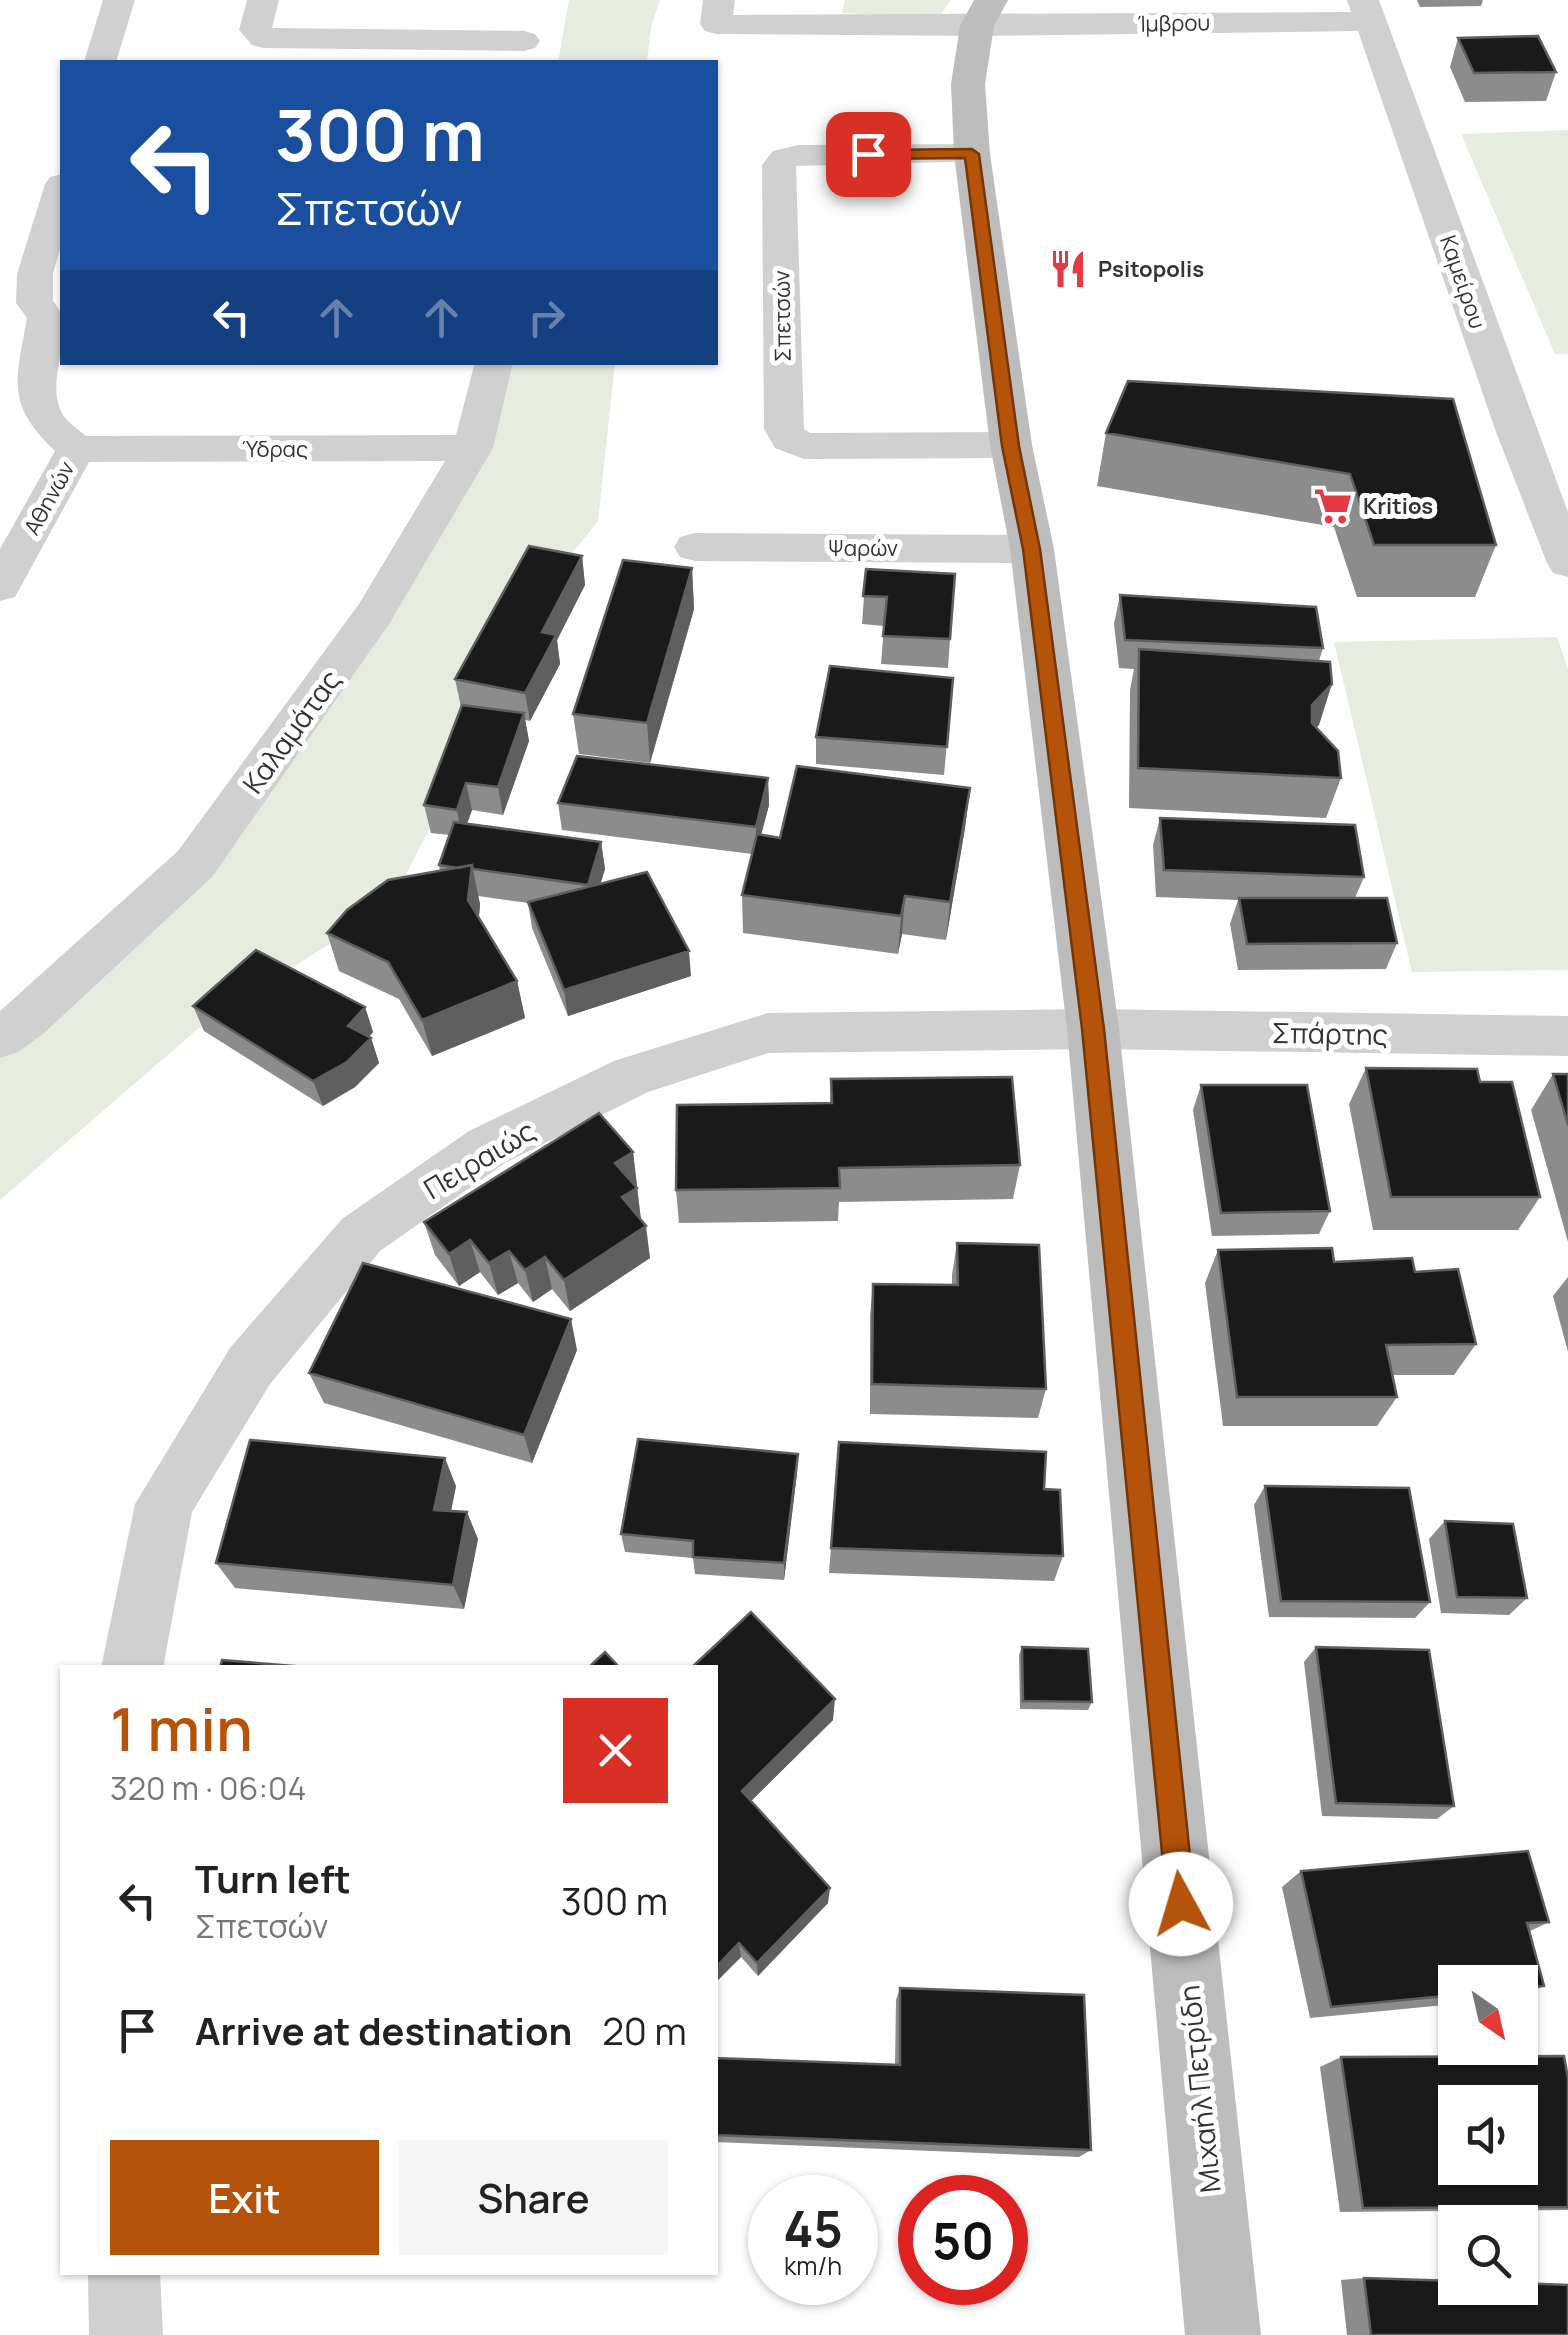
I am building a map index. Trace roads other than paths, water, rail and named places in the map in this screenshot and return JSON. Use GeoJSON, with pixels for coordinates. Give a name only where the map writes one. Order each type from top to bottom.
{"type":"FeatureCollection","features":[{"type":"Feature","properties":{"kind":"main road","name":"Μιχαήλ Πετρίδη"},"geometry":{"type":"LineString","coordinates":[[984,13],[968,84],[972,154],[1010,446],[1032,549],[1093,1029],[1224,2335]]}},
{"type":"Feature","properties":{"kind":"street"},"geometry":{"type":"LineString","coordinates":[[101,60],[119,0]]}},
{"type":"Feature","properties":{"kind":"street"},"geometry":{"type":"LineString","coordinates":[[263,0],[255,30],[263,38],[530,39]]}},
{"type":"Feature","properties":{"kind":"street","name":"Ίμβρου"},"geometry":{"type":"LineString","coordinates":[[718,12],[1367,10]]}},
{"type":"Feature","properties":{"kind":"street","name":"Καμείρου"},"geometry":{"type":"LineString","coordinates":[[1367,10],[1516,432],[1568,563]]}},
{"type":"Feature","properties":{"kind":"street","name":"Σπετσών"},"geometry":{"type":"LineString","coordinates":[[972,154],[798,155],[785,158],[779,166],[784,429],[789,439],[804,446],[1010,446]]}},
{"type":"Feature","properties":{"kind":"street"},"geometry":{"type":"LineString","coordinates":[[17,304],[35,274],[60,191]]}},
{"type":"Feature","properties":{"kind":"street","name":"Αθηνών"},"geometry":{"type":"LineString","coordinates":[[0,587],[76,449],[45,420],[35,384],[46,316],[17,304]]}},
{"type":"Feature","properties":{"kind":"street","name":"Καλαμάτας"},"geometry":{"type":"LineString","coordinates":[[0,1038],[25,1020],[195,864],[374,614],[473,448],[493,365]]}},
{"type":"Feature","properties":{"kind":"street","name":"Ύδρας"},"geometry":{"type":"LineString","coordinates":[[76,449],[473,448]]}},
{"type":"Feature","properties":{"kind":"street","name":"Ψαρών"},"geometry":{"type":"LineString","coordinates":[[696,548],[1032,549]]}},
{"type":"Feature","properties":{"kind":"street","name":"Σπάρτης"},"geometry":{"type":"LineString","coordinates":[[1093,1029],[1568,1036]]}},
{"type":"Feature","properties":{"kind":"street","name":"Πειραιώς"},"geometry":{"type":"LineString","coordinates":[[133,1665],[164,1504],[250,1366],[361,1235],[488,1147],[632,1076],[768,1033],[1093,1029]]}},
{"type":"Feature","properties":{"kind":"street"},"geometry":{"type":"LineString","coordinates":[[124,2275],[126,2335]]}},
{"type":"Feature","properties":{"kind":"place","name":"Psitopolis"},"geometry":{"type":"Point","coordinates":[1068,269]}},
{"type":"Feature","properties":{"kind":"place","name":"Kritios"},"geometry":{"type":"Point","coordinates":[1333,506]}}]}
